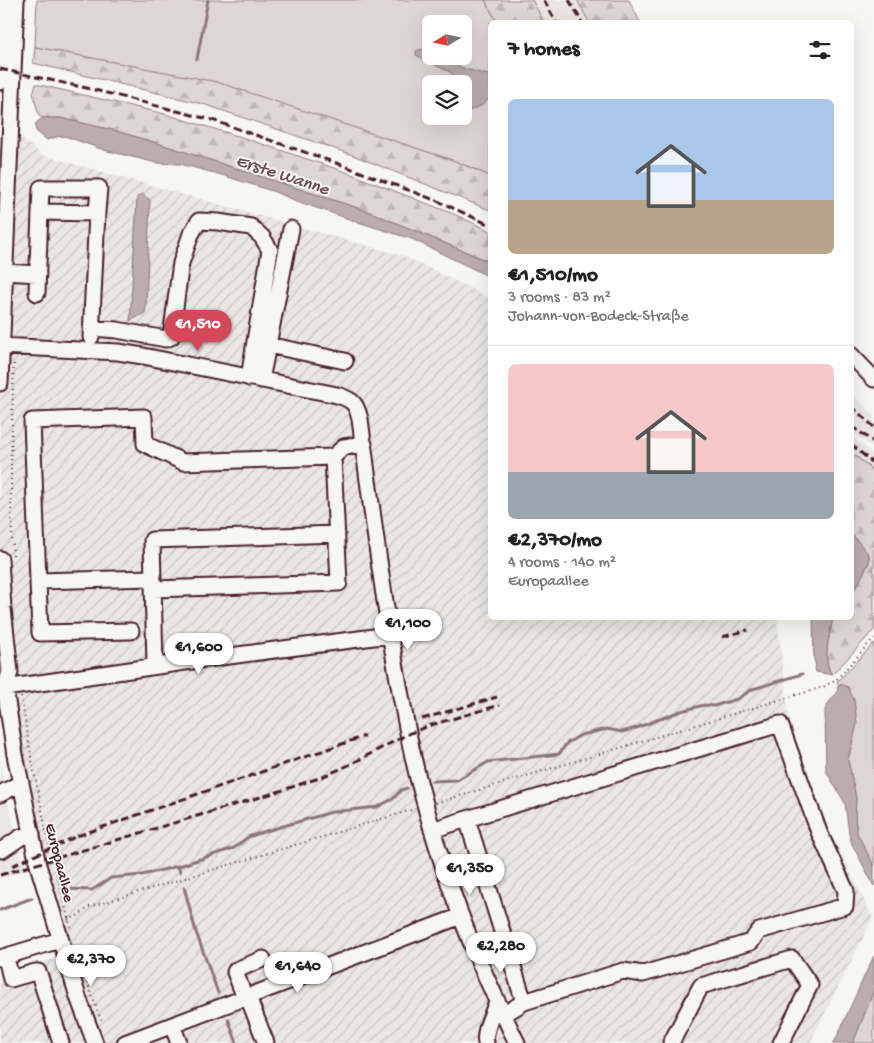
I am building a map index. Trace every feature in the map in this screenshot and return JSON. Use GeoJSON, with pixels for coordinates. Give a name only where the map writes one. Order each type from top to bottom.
{"type":"FeatureCollection","features":[{"type":"Feature","properties":{"kind":"street"},"geometry":{"type":"LineString","coordinates":[[0,82],[3,0]]}},
{"type":"Feature","properties":{"kind":"street"},"geometry":{"type":"LineString","coordinates":[[0,383],[16,0]]}},
{"type":"Feature","properties":{"kind":"street"},"geometry":{"type":"LineString","coordinates":[[37,293],[41,188],[99,188],[91,351]]}},
{"type":"Feature","properties":{"kind":"street"},"geometry":{"type":"LineString","coordinates":[[40,212],[97,213]]}},
{"type":"Feature","properties":{"kind":"street"},"geometry":{"type":"LineString","coordinates":[[92,328],[118,330],[166,339],[171,337],[181,263],[191,234],[199,221],[251,227],[262,237],[270,250],[255,379]]}},
{"type":"Feature","properties":{"kind":"street"},"geometry":{"type":"LineString","coordinates":[[255,379],[268,345],[291,229]]}},
{"type":"Feature","properties":{"kind":"street"},"geometry":{"type":"LineString","coordinates":[[5,272],[38,274]]}},
{"type":"Feature","properties":{"kind":"street"},"geometry":{"type":"LineString","coordinates":[[268,345],[345,361]]}},
{"type":"Feature","properties":{"kind":"street"},"geometry":{"type":"LineString","coordinates":[[1,346],[118,352],[144,356],[337,395],[354,403],[360,419],[389,635],[412,756],[432,830],[461,916],[478,960],[517,1043]]}},
{"type":"Feature","properties":{"kind":"street"},"geometry":{"type":"LineString","coordinates":[[854,358],[874,379]]}},
{"type":"Feature","properties":{"kind":"street"},"geometry":{"type":"LineString","coordinates":[[132,631],[40,633],[32,421],[144,417],[145,444],[183,462],[333,458],[344,447],[364,444]]}},
{"type":"Feature","properties":{"kind":"street"},"geometry":{"type":"LineString","coordinates":[[38,580],[153,584],[339,583],[333,458]]}},
{"type":"Feature","properties":{"kind":"street"},"geometry":{"type":"LineString","coordinates":[[155,666],[152,540],[337,534]]}},
{"type":"Feature","properties":{"kind":"street","name":"Europaallee"},"geometry":{"type":"LineString","coordinates":[[0,559],[10,672],[2,687],[38,864],[78,997],[89,1042]]}},
{"type":"Feature","properties":{"kind":"street"},"geometry":{"type":"LineString","coordinates":[[2,687],[389,635]]}},
{"type":"Feature","properties":{"kind":"street"},"geometry":{"type":"LineString","coordinates":[[432,830],[780,724],[818,832],[846,891],[845,906],[759,931],[751,942],[643,974],[623,971],[500,1009],[486,1032],[486,1043]]}},
{"type":"Feature","properties":{"kind":"street"},"geometry":{"type":"LineString","coordinates":[[0,794],[21,784]]}},
{"type":"Feature","properties":{"kind":"street"},"geometry":{"type":"LineString","coordinates":[[467,819],[524,1002]]}},
{"type":"Feature","properties":{"kind":"street"},"geometry":{"type":"LineString","coordinates":[[1,846],[32,834]]}},
{"type":"Feature","properties":{"kind":"street"},"geometry":{"type":"LineString","coordinates":[[125,1043],[461,916]]}},
{"type":"Feature","properties":{"kind":"street"},"geometry":{"type":"LineString","coordinates":[[60,940],[3,958],[6,980],[35,972],[40,974],[61,1043]]}},
{"type":"Feature","properties":{"kind":"street"},"geometry":{"type":"LineString","coordinates":[[263,959],[235,972],[266,1043]]}},
{"type":"Feature","properties":{"kind":"street"},"geometry":{"type":"LineString","coordinates":[[671,1043],[701,986],[792,959],[810,985],[780,1043]]}},
{"type":"Feature","properties":{"kind":"street"},"geometry":{"type":"LineString","coordinates":[[172,1025],[179,1043]]}},
{"type":"Feature","properties":{"kind":"path"},"geometry":{"type":"LineString","coordinates":[[71,929],[69,920],[89,907],[823,687],[836,680],[874,638]]}},
{"type":"Feature","properties":{"kind":"path"},"geometry":{"type":"LineString","coordinates":[[88,983],[103,1026]]}},
{"type":"Feature","properties":{"kind":"shaded area"},"geometry":{"type":"Polygon","coordinates":[[[532,0],[577,0],[588,20],[543,20],[532,0]]]}},
{"type":"Feature","properties":{"kind":"shaded area"},"geometry":{"type":"Polygon","coordinates":[[[422,49],[422,58],[416,55],[416,51],[422,49]]]}},
{"type":"Feature","properties":{"kind":"shaded area"},"geometry":{"type":"Polygon","coordinates":[[[435,65],[457,65],[488,74],[488,100],[481,106],[472,110],[472,75],[453,75],[435,65]]]}},
{"type":"Feature","properties":{"kind":"shaded area"},"geometry":{"type":"Polygon","coordinates":[[[43,118],[60,118],[113,130],[370,212],[488,261],[488,276],[412,239],[222,175],[180,164],[157,163],[104,150],[65,136],[47,140],[36,131],[35,125],[43,118]]]}},
{"type":"Feature","properties":{"kind":"shaded area"},"geometry":{"type":"Polygon","coordinates":[[[9,127],[42,155],[404,256],[488,297],[488,620],[777,620],[789,719],[828,828],[873,918],[810,1043],[0,1043],[0,975],[67,955],[37,844],[11,700],[0,589],[0,327],[9,127]]]}},
{"type":"Feature","properties":{"kind":"shaded area"},"geometry":{"type":"Polygon","coordinates":[[[142,194],[150,200],[146,307],[145,313],[130,321],[137,197],[142,194]]]}},
{"type":"Feature","properties":{"kind":"shaded area"},"geometry":{"type":"Polygon","coordinates":[[[854,396],[874,416],[874,448],[854,434],[854,396]]]}},
{"type":"Feature","properties":{"kind":"shaded area"},"geometry":{"type":"Polygon","coordinates":[[[854,438],[874,455],[874,471],[854,454],[854,438]]]}},
{"type":"Feature","properties":{"kind":"shaded area"},"geometry":{"type":"Polygon","coordinates":[[[854,537],[869,555],[869,563],[854,590],[854,537]]]}},
{"type":"Feature","properties":{"kind":"shaded area"},"geometry":{"type":"Polygon","coordinates":[[[813,620],[833,620],[827,654],[828,668],[831,673],[829,675],[816,672],[813,620]]]}},
{"type":"Feature","properties":{"kind":"shaded area"},"geometry":{"type":"Polygon","coordinates":[[[841,684],[848,687],[854,700],[857,723],[848,760],[856,798],[855,818],[857,833],[874,866],[874,886],[852,844],[845,803],[826,771],[825,710],[841,684]]]}},
{"type":"Feature","properties":{"kind":"shaded area"},"geometry":{"type":"Polygon","coordinates":[[[0,759],[21,858],[31,854],[34,868],[0,878],[0,759]]]}},
{"type":"Feature","properties":{"kind":"shaded area"},"geometry":{"type":"Polygon","coordinates":[[[874,956],[874,990],[853,1043],[833,1043],[835,1041],[874,956]]]}},
{"type":"Feature","properties":{"kind":"green space"},"geometry":{"type":"Polygon","coordinates":[[[37,0],[485,0],[496,20],[488,20],[488,175],[455,161],[217,83],[35,47],[37,0]]]}},
{"type":"Feature","properties":{"kind":"green space"},"geometry":{"type":"Polygon","coordinates":[[[485,0],[532,0],[543,20],[496,20],[485,0]]]}},
{"type":"Feature","properties":{"kind":"green space"},"geometry":{"type":"Polygon","coordinates":[[[577,0],[629,0],[639,20],[588,20],[577,0]]]}},
{"type":"Feature","properties":{"kind":"green space"},"geometry":{"type":"Polygon","coordinates":[[[35,47],[217,82],[455,161],[488,175],[488,209],[350,154],[203,104],[33,63],[35,47]]]}},
{"type":"Feature","properties":{"kind":"green space"},"geometry":{"type":"Polygon","coordinates":[[[36,84],[165,114],[346,172],[456,215],[488,230],[488,261],[370,212],[170,147],[113,130],[60,118],[43,118],[39,116],[33,93],[36,84]]]}},
{"type":"Feature","properties":{"kind":"green space"},"geometry":{"type":"Polygon","coordinates":[[[854,454],[874,471],[874,630],[833,674],[830,674],[827,654],[833,620],[854,620],[854,590],[869,563],[869,555],[854,537],[854,454]]]}},
{"type":"Feature","properties":{"kind":"green space"},"geometry":{"type":"Polygon","coordinates":[[[874,643],[874,866],[857,833],[855,818],[856,798],[848,760],[857,723],[845,686],[839,686],[837,682],[874,643]]]}},
{"type":"Feature","properties":{"kind":"green space"},"geometry":{"type":"Polygon","coordinates":[[[874,990],[874,1043],[853,1043],[874,990]]]}},
{"type":"Feature","properties":{"kind":"waterway"},"geometry":{"type":"LineString","coordinates":[[197,59],[208,0]]}},
{"type":"Feature","properties":{"kind":"waterway"},"geometry":{"type":"LineString","coordinates":[[432,781],[457,780],[488,762],[559,754],[567,743],[581,735],[607,729],[622,732],[681,711],[704,705],[714,706],[737,699],[753,689],[802,674]]}},
{"type":"Feature","properties":{"kind":"waterway"},"geometry":{"type":"LineString","coordinates":[[67,889],[92,890],[111,878],[142,875],[182,865],[234,848],[248,837],[266,831],[332,812],[377,807],[393,799],[401,790],[407,788]]}},
{"type":"Feature","properties":{"kind":"waterway","name":"Erste Wanne"},"geometry":{"type":"LineString","coordinates":[[178,866],[180,872]]}},
{"type":"Feature","properties":{"kind":"waterway","name":"Erste Wanne"},"geometry":{"type":"LineString","coordinates":[[184,887],[196,932],[218,993]]}},
{"type":"Feature","properties":{"kind":"waterway"},"geometry":{"type":"LineString","coordinates":[[0,910],[32,898]]}},
{"type":"Feature","properties":{"kind":"waterway","name":"Erste Wanne"},"geometry":{"type":"LineString","coordinates":[[228,1019],[237,1043]]}},
{"type":"Feature","properties":{"kind":"railway"},"geometry":{"type":"LineString","coordinates":[[544,0],[555,20]]}},
{"type":"Feature","properties":{"kind":"railway"},"geometry":{"type":"LineString","coordinates":[[569,0],[581,20]]}},
{"type":"Feature","properties":{"kind":"railway"},"geometry":{"type":"LineString","coordinates":[[0,69],[91,89],[212,120],[342,165],[440,202],[488,224]]}},
{"type":"Feature","properties":{"kind":"railway"},"geometry":{"type":"LineString","coordinates":[[854,409],[874,427]]}},
{"type":"Feature","properties":{"kind":"railway"},"geometry":{"type":"LineString","coordinates":[[854,428],[874,442]]}},
{"type":"Feature","properties":{"kind":"railway"},"geometry":{"type":"LineString","coordinates":[[854,447],[874,464]]}},
{"type":"Feature","properties":{"kind":"railway"},"geometry":{"type":"LineString","coordinates":[[722,637],[748,630]]}},
{"type":"Feature","properties":{"kind":"railway"},"geometry":{"type":"LineString","coordinates":[[422,719],[497,697]]}},
{"type":"Feature","properties":{"kind":"railway"},"geometry":{"type":"LineString","coordinates":[[0,875],[322,777],[408,734],[431,725],[500,705]]}},
{"type":"Feature","properties":{"kind":"railway"},"geometry":{"type":"LineString","coordinates":[[12,866],[77,836],[365,736]]}}]}
